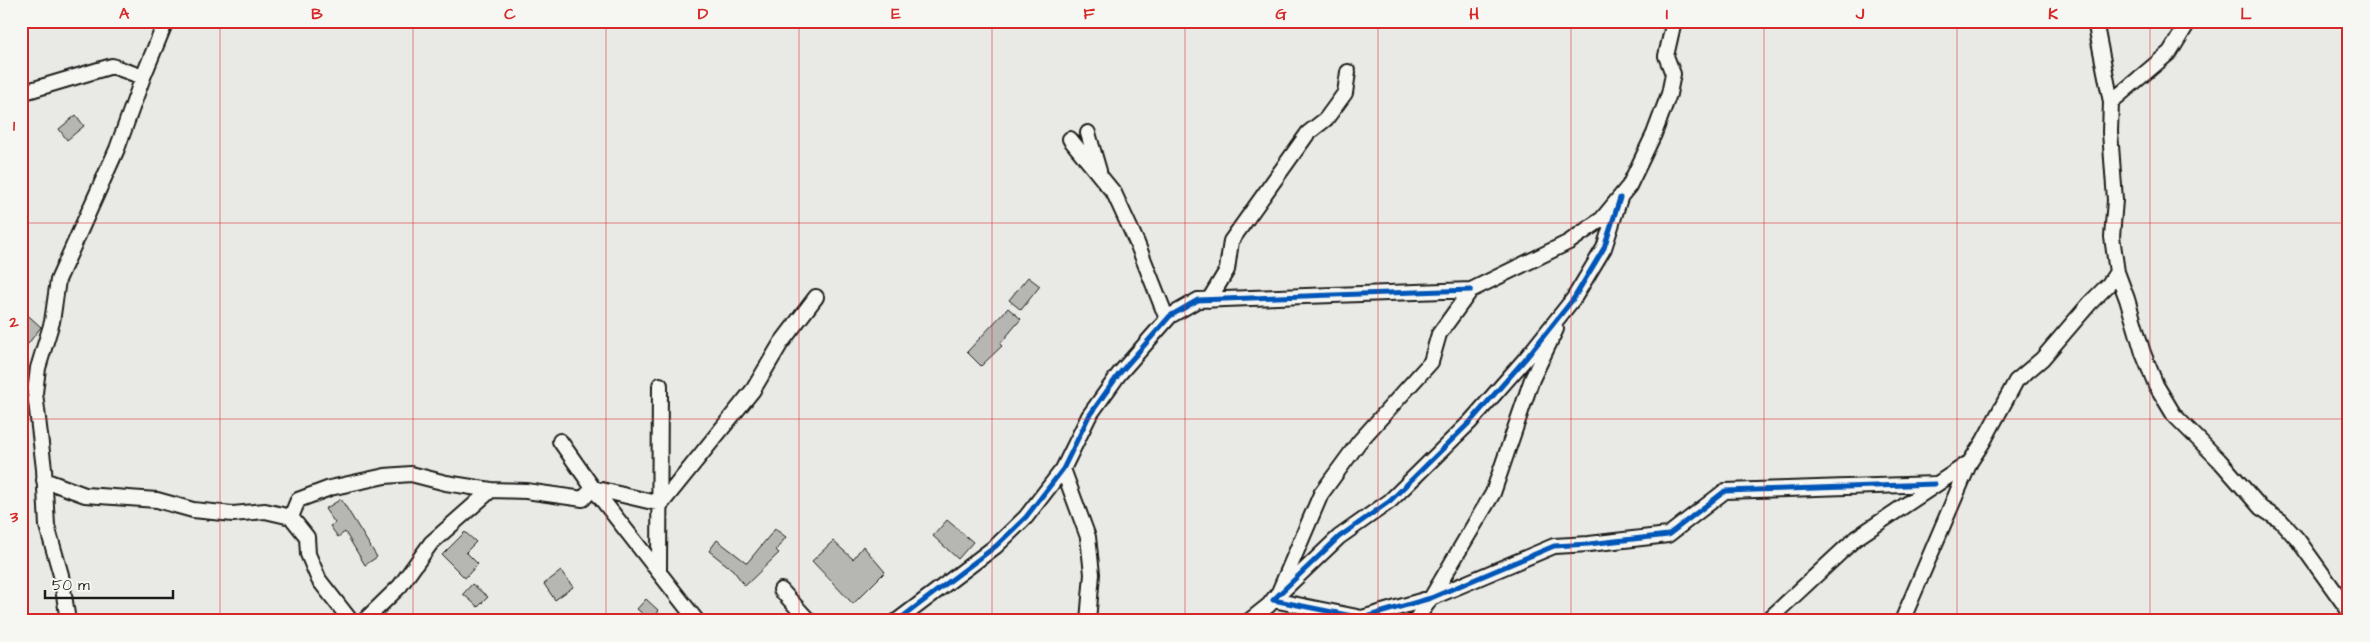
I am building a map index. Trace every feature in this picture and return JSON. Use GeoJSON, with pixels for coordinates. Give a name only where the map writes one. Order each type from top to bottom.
{"type":"FeatureCollection","features":[{"type":"Feature","properties":{"kind":"street"},"geometry":{"type":"LineString","coordinates":[[68,621],[61,575],[47,526],[35,393],[38,368],[52,322],[58,280],[117,150],[143,77],[166,21]]}},
{"type":"Feature","properties":{"kind":"street"},"geometry":{"type":"LineString","coordinates":[[897,621],[996,546],[1026,517],[1063,469],[1089,416],[1119,374],[1167,319],[1198,300],[1471,290],[1569,242],[1602,219],[1629,186],[1654,134],[1669,94],[1673,74],[1666,56],[1674,21]]}},
{"type":"Feature","properties":{"kind":"street"},"geometry":{"type":"LineString","coordinates":[[2095,21],[2112,102],[2110,132],[2114,200],[2112,237],[2117,272],[2128,299],[2143,353],[2156,385],[2174,415],[2219,460],[2261,508],[2281,521],[2298,540],[2349,611]]}},
{"type":"Feature","properties":{"kind":"street"},"geometry":{"type":"LineString","coordinates":[[2112,102],[2170,52],[2189,21]]}},
{"type":"Feature","properties":{"kind":"street"},"geometry":{"type":"LineString","coordinates":[[21,93],[112,66],[143,77]]}},
{"type":"Feature","properties":{"kind":"street"},"geometry":{"type":"LineString","coordinates":[[1209,300],[1227,270],[1231,241],[1308,133],[1326,118],[1345,93],[1348,72]]}},
{"type":"Feature","properties":{"kind":"street"},"geometry":{"type":"LineString","coordinates":[[1088,133],[1100,177]]}},
{"type":"Feature","properties":{"kind":"street"},"geometry":{"type":"LineString","coordinates":[[1070,139],[1114,193],[1137,243],[1167,319]]}},
{"type":"Feature","properties":{"kind":"street"},"geometry":{"type":"LineString","coordinates":[[1249,621],[1339,537],[1397,495],[1470,422],[1527,357],[1567,306],[1604,248],[1620,198]]}},
{"type":"Feature","properties":{"kind":"street"},"geometry":{"type":"LineString","coordinates":[[1902,621],[1970,462],[1983,442],[2016,380],[2042,359],[2109,284],[2117,272]]}},
{"type":"Feature","properties":{"kind":"street"},"geometry":{"type":"LineString","coordinates":[[1273,600],[1290,569],[1321,494],[1359,442],[1431,362],[1439,334],[1471,290]]}},
{"type":"Feature","properties":{"kind":"street"},"geometry":{"type":"LineString","coordinates":[[661,504],[753,390],[781,343],[816,297]]}},
{"type":"Feature","properties":{"kind":"street"},"geometry":{"type":"LineString","coordinates":[[1415,621],[1431,598],[1493,493],[1532,379],[1567,306]]}},
{"type":"Feature","properties":{"kind":"street"},"geometry":{"type":"LineString","coordinates":[[659,571],[661,504],[660,385]]}},
{"type":"Feature","properties":{"kind":"street"},"geometry":{"type":"LineString","coordinates":[[560,441],[593,488],[697,621]]}},
{"type":"Feature","properties":{"kind":"street"},"geometry":{"type":"LineString","coordinates":[[1767,621],[1856,538],[1970,462]]}},
{"type":"Feature","properties":{"kind":"street"},"geometry":{"type":"LineString","coordinates":[[1063,469],[1088,537],[1092,574],[1088,621]]}},
{"type":"Feature","properties":{"kind":"street"},"geometry":{"type":"LineString","coordinates":[[291,518],[298,500],[306,495],[385,476],[411,474],[446,483],[491,490],[526,491],[583,499],[593,488]]}},
{"type":"Feature","properties":{"kind":"street"},"geometry":{"type":"LineString","coordinates":[[44,480],[85,495],[158,500],[193,510],[233,514],[265,511],[291,518],[307,537],[308,554],[319,580],[351,621]]}},
{"type":"Feature","properties":{"kind":"street"},"geometry":{"type":"LineString","coordinates":[[1273,600],[1362,618],[1431,598],[1554,546],[1668,535],[1726,491],[1935,484]]}},
{"type":"Feature","properties":{"kind":"street"},"geometry":{"type":"LineString","coordinates":[[593,488],[661,504]]}},
{"type":"Feature","properties":{"kind":"street"},"geometry":{"type":"LineString","coordinates":[[364,621],[400,586],[431,543],[491,490]]}},
{"type":"Feature","properties":{"kind":"street"},"geometry":{"type":"LineString","coordinates":[[781,590],[809,621]]}},
{"type":"Feature","properties":{"kind":"building"},"geometry":{"type":"Polygon","coordinates":[[[76,115],[84,126],[67,140],[59,129],[76,115]]]}},
{"type":"Feature","properties":{"kind":"building"},"geometry":{"type":"Polygon","coordinates":[[[1028,277],[1040,286],[1021,310],[1009,300],[1028,277]]]}},
{"type":"Feature","properties":{"kind":"building"},"geometry":{"type":"Polygon","coordinates":[[[1008,308],[1021,319],[1000,344],[1002,346],[981,366],[967,352],[1008,308]]]}},
{"type":"Feature","properties":{"kind":"building"},"geometry":{"type":"Polygon","coordinates":[[[21,309],[41,327],[21,353],[21,309]]]}},
{"type":"Feature","properties":{"kind":"building"},"geometry":{"type":"Polygon","coordinates":[[[341,499],[377,557],[365,565],[345,532],[338,537],[330,526],[335,523],[325,509],[341,499]]]}},
{"type":"Feature","properties":{"kind":"building"},"geometry":{"type":"Polygon","coordinates":[[[947,520],[973,542],[958,559],[933,536],[947,520]]]}},
{"type":"Feature","properties":{"kind":"building"},"geometry":{"type":"Polygon","coordinates":[[[775,529],[786,537],[776,550],[779,553],[745,586],[733,570],[709,551],[717,540],[747,563],[775,529]]]}},
{"type":"Feature","properties":{"kind":"building"},"geometry":{"type":"Polygon","coordinates":[[[465,532],[476,542],[466,552],[478,564],[465,578],[442,555],[465,532]]]}},
{"type":"Feature","properties":{"kind":"building"},"geometry":{"type":"Polygon","coordinates":[[[833,541],[853,559],[863,546],[885,572],[853,604],[812,561],[833,541]]]}},
{"type":"Feature","properties":{"kind":"building"},"geometry":{"type":"Polygon","coordinates":[[[561,571],[573,587],[555,600],[544,584],[561,571]]]}},
{"type":"Feature","properties":{"kind":"building"},"geometry":{"type":"Polygon","coordinates":[[[472,584],[488,597],[478,607],[463,594],[472,584]]]}},
{"type":"Feature","properties":{"kind":"building"},"geometry":{"type":"Polygon","coordinates":[[[646,599],[659,611],[651,621],[637,609],[646,599]]]}},
{"type":"Feature","properties":{"kind":"cycle path"},"geometry":{"type":"LineString","coordinates":[[1620,198],[1604,248],[1574,298],[1527,357],[1470,422],[1390,501],[1339,537],[1273,600],[1362,618],[1431,598],[1554,546],[1668,535],[1725,491],[1935,484]]}},
{"type":"Feature","properties":{"kind":"cycle path"},"geometry":{"type":"LineString","coordinates":[[897,621],[996,546],[1026,517],[1063,469],[1089,416],[1119,374],[1170,316],[1198,300],[1471,290]]}}]}
